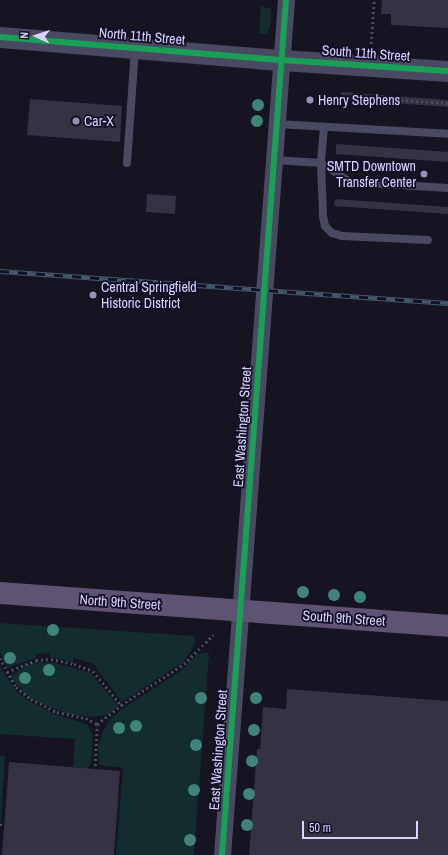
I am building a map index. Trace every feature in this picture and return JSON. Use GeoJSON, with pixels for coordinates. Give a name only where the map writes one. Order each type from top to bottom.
{"type":"FeatureCollection","features":[{"type":"Feature","properties":{"kind":"main road","name":"North 9th Street"},"geometry":{"type":"LineString","coordinates":[[0,593],[240,610]]}},
{"type":"Feature","properties":{"kind":"main road","name":"South 9th Street"},"geometry":{"type":"LineString","coordinates":[[240,610],[448,626]]}},
{"type":"Feature","properties":{"kind":"street","name":"East Washington Street"},"geometry":{"type":"LineString","coordinates":[[222,855],[286,0]]}},
{"type":"Feature","properties":{"kind":"street","name":"North 11th Street"},"geometry":{"type":"LineString","coordinates":[[0,37],[282,60]]}},
{"type":"Feature","properties":{"kind":"street","name":"South 11th Street"},"geometry":{"type":"LineString","coordinates":[[282,60],[448,71]]}},
{"type":"Feature","properties":{"kind":"lane"},"geometry":{"type":"LineString","coordinates":[[126,163],[135,47]]}},
{"type":"Feature","properties":{"kind":"lane"},"geometry":{"type":"LineString","coordinates":[[277,124],[448,134]]}},
{"type":"Feature","properties":{"kind":"lane"},"geometry":{"type":"LineString","coordinates":[[324,127],[321,163],[323,216],[325,226],[332,233],[342,236],[428,240]]}},
{"type":"Feature","properties":{"kind":"lane"},"geometry":{"type":"LineString","coordinates":[[274,160],[321,163],[350,182],[448,188]]}},
{"type":"Feature","properties":{"kind":"path"},"geometry":{"type":"LineString","coordinates":[[371,44],[374,0]]}},
{"type":"Feature","properties":{"kind":"path"},"geometry":{"type":"LineString","coordinates":[[341,96],[448,103]]}},
{"type":"Feature","properties":{"kind":"path"},"geometry":{"type":"LineString","coordinates":[[95,766],[97,724],[121,705],[184,664],[213,635]]}},
{"type":"Feature","properties":{"kind":"path"},"geometry":{"type":"LineString","coordinates":[[0,658],[16,687],[41,705],[57,712],[86,718],[97,724]]}},
{"type":"Feature","properties":{"kind":"path"},"geometry":{"type":"LineString","coordinates":[[7,672],[36,660],[50,659],[74,664],[93,671],[121,705]]}},
{"type":"Feature","properties":{"kind":"green space"},"geometry":{"type":"Polygon","coordinates":[[[261,6],[271,9],[270,28],[266,34],[259,34],[261,6]]]}},
{"type":"Feature","properties":{"kind":"green space"},"geometry":{"type":"Polygon","coordinates":[[[0,623],[195,636],[195,642],[191,651],[183,662],[122,702],[96,668],[96,665],[74,658],[73,662],[50,657],[49,653],[36,654],[36,658],[7,668],[0,652],[0,623]]]}},
{"type":"Feature","properties":{"kind":"green space"},"geometry":{"type":"Polygon","coordinates":[[[209,653],[194,855],[116,855],[123,768],[99,765],[98,747],[102,733],[109,721],[122,709],[179,672],[197,655],[209,653]]]}},
{"type":"Feature","properties":{"kind":"green space"},"geometry":{"type":"Polygon","coordinates":[[[39,662],[55,663],[91,673],[118,706],[106,715],[91,717],[68,714],[37,702],[24,693],[10,676],[25,666],[39,662]]]}},
{"type":"Feature","properties":{"kind":"green space"},"geometry":{"type":"Polygon","coordinates":[[[0,666],[15,690],[27,700],[54,714],[87,724],[93,735],[91,763],[88,768],[73,767],[75,739],[0,734],[0,666]]]}},
{"type":"Feature","properties":{"kind":"green space"},"geometry":{"type":"Polygon","coordinates":[[[0,755],[5,756],[1,824],[0,824],[0,755]]]}},
{"type":"Feature","properties":{"kind":"building"},"geometry":{"type":"Polygon","coordinates":[[[382,0],[448,0],[448,28],[391,25],[391,14],[381,14],[382,0]]]}},
{"type":"Feature","properties":{"kind":"building"},"geometry":{"type":"Polygon","coordinates":[[[341,92],[448,100],[448,107],[341,99],[341,92]]]}},
{"type":"Feature","properties":{"kind":"building"},"geometry":{"type":"Polygon","coordinates":[[[30,99],[122,106],[120,142],[27,135],[30,99]]]}},
{"type":"Feature","properties":{"kind":"building"},"geometry":{"type":"Polygon","coordinates":[[[336,144],[448,152],[448,162],[336,154],[336,144]]]}},
{"type":"Feature","properties":{"kind":"building"},"geometry":{"type":"Polygon","coordinates":[[[147,194],[176,196],[175,214],[146,212],[147,194]]]}},
{"type":"Feature","properties":{"kind":"building"},"geometry":{"type":"Polygon","coordinates":[[[335,199],[448,207],[448,214],[334,206],[335,199]]]}},
{"type":"Feature","properties":{"kind":"building"},"geometry":{"type":"Polygon","coordinates":[[[287,689],[448,701],[448,855],[249,855],[257,749],[260,749],[263,707],[286,709],[287,689]]]}},
{"type":"Feature","properties":{"kind":"building"},"geometry":{"type":"Polygon","coordinates":[[[9,762],[120,771],[114,855],[2,855],[9,762]]]}},
{"type":"Feature","properties":{"kind":"railway"},"geometry":{"type":"LineString","coordinates":[[0,271],[448,303]]}},
{"type":"Feature","properties":{"kind":"cycle path"},"geometry":{"type":"LineString","coordinates":[[222,855],[286,0]]}},
{"type":"Feature","properties":{"kind":"cycle path"},"geometry":{"type":"LineString","coordinates":[[0,37],[282,60],[448,71]]}},
{"type":"Feature","properties":{"kind":"place","name":"Henry Stephens"},"geometry":{"type":"Point","coordinates":[310,100]}},
{"type":"Feature","properties":{"kind":"place","name":"Car-X"},"geometry":{"type":"Point","coordinates":[76,121]}},
{"type":"Feature","properties":{"kind":"place","name":"SMTD Downtown Transfer Center"},"geometry":{"type":"Point","coordinates":[424,174]}},
{"type":"Feature","properties":{"kind":"place","name":"Central Springfield Historic District"},"geometry":{"type":"Point","coordinates":[93,295]}}]}
